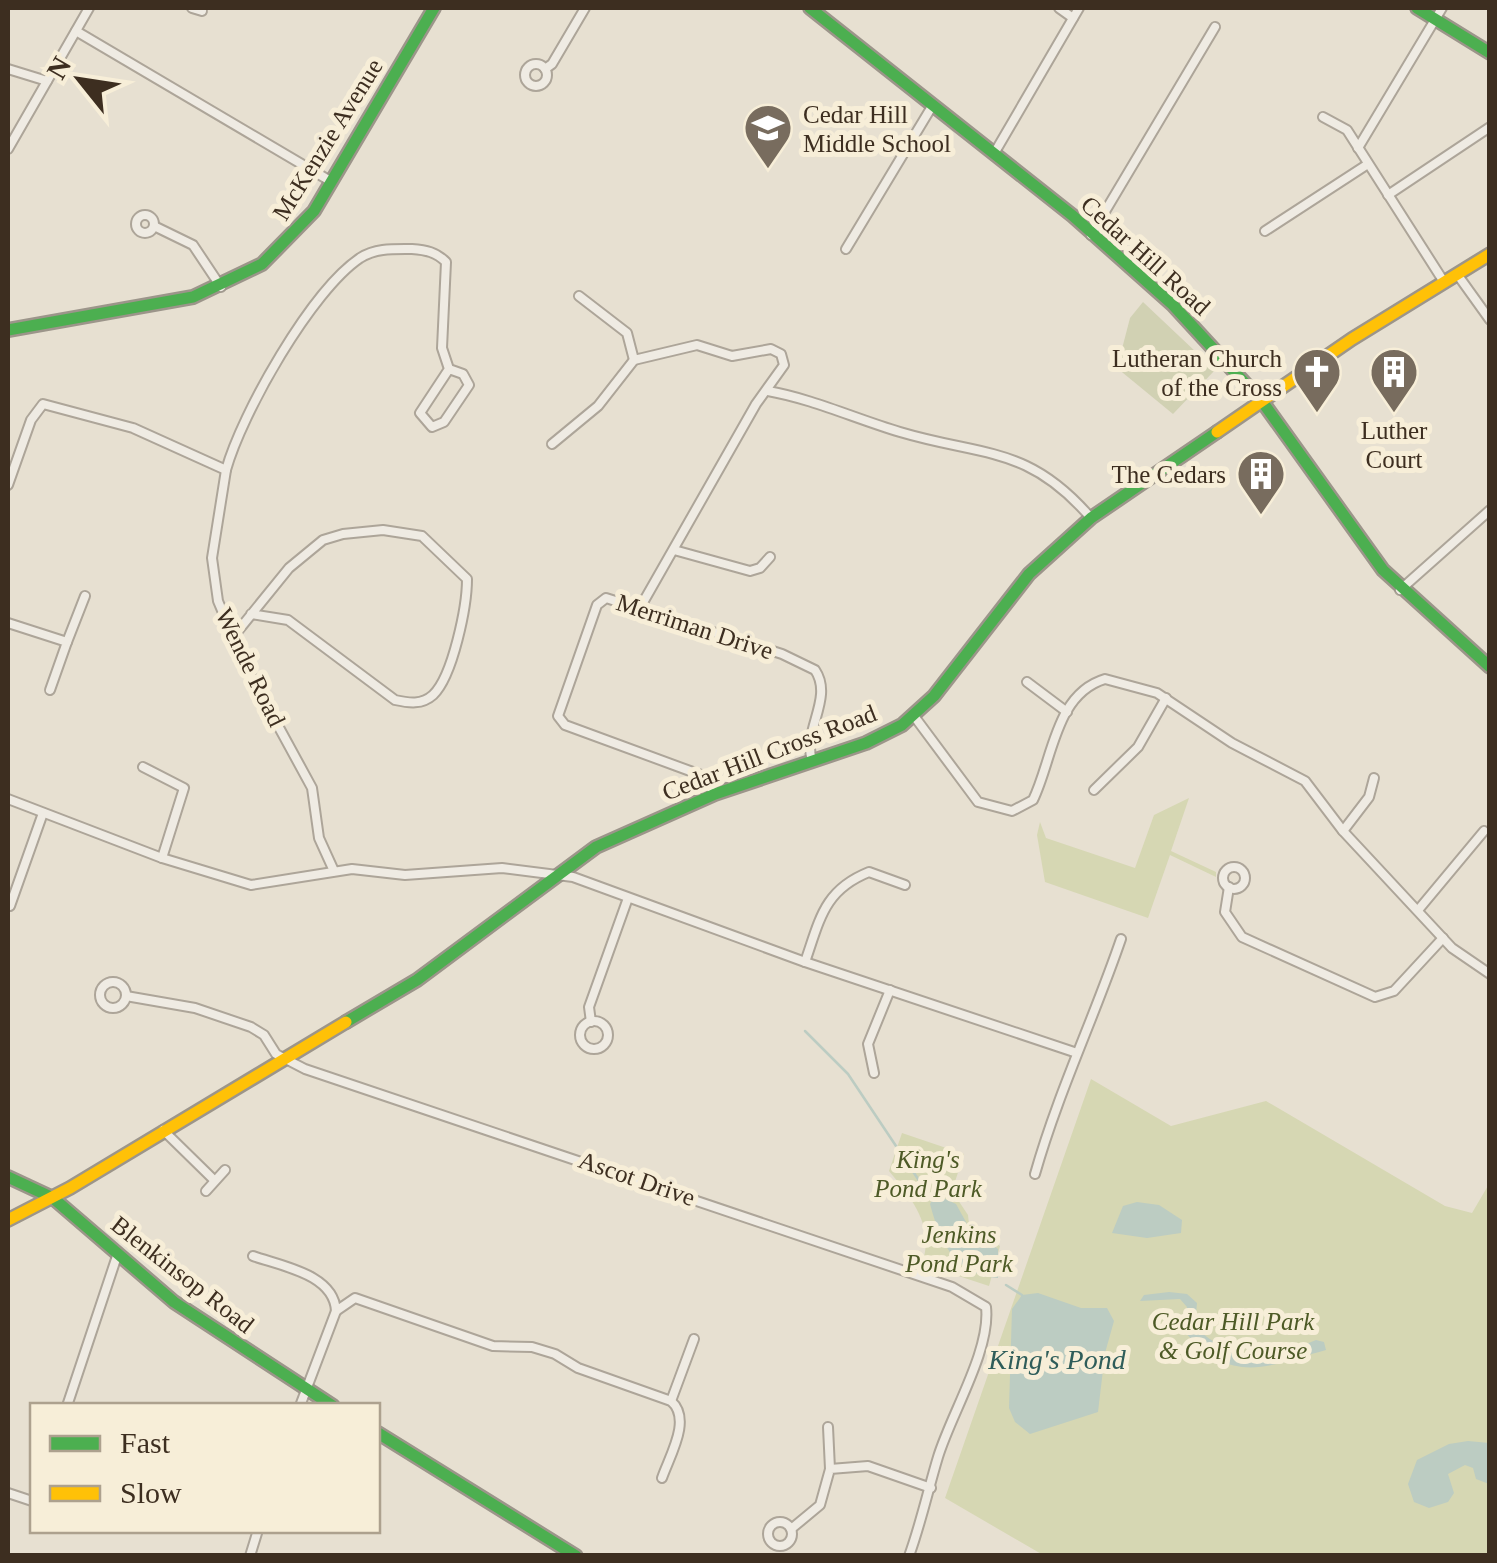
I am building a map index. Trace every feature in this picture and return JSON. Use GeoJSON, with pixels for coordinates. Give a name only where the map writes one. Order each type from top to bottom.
{"type":"FeatureCollection","features":[{"type":"Feature","properties":{"kind":"main road","name":"McKenzie Avenue"},"geometry":{"type":"LineString","coordinates":[[8,330],[178,301],[221,288],[287,243],[332,182],[434,8]]}},
{"type":"Feature","properties":{"kind":"main road","name":"Cedar Hill Road"},"geometry":{"type":"LineString","coordinates":[[810,8],[931,108],[995,152],[1222,353],[1400,590],[1490,666]]}},
{"type":"Feature","properties":{"kind":"main road"},"geometry":{"type":"LineString","coordinates":[[1417,8],[1439,13],[1490,54]]}},
{"type":"Feature","properties":{"kind":"main road","name":"Cedar Hill Cross Road"},"geometry":{"type":"LineString","coordinates":[[8,1220],[52,1198],[441,964],[555,874],[620,835],[715,794],[877,738],[914,716],[1030,574],[1092,518],[1260,402],[1490,254]]}},
{"type":"Feature","properties":{"kind":"main road","name":"Blenkinsop Road"},"geometry":{"type":"LineString","coordinates":[[8,1177],[52,1198],[210,1328],[328,1403]]}},
{"type":"Feature","properties":{"kind":"main road"},"geometry":{"type":"LineString","coordinates":[[380,1434],[576,1556]]}},
{"type":"Feature","properties":{"kind":"street"},"geometry":{"type":"LineString","coordinates":[[8,149],[89,8]]}},
{"type":"Feature","properties":{"kind":"street"},"geometry":{"type":"LineString","coordinates":[[545,69],[552,64],[585,8]]}},
{"type":"Feature","properties":{"kind":"street"},"geometry":{"type":"LineString","coordinates":[[1060,8],[1072,18]]}},
{"type":"Feature","properties":{"kind":"street"},"geometry":{"type":"LineString","coordinates":[[995,152],[1079,8]]}},
{"type":"Feature","properties":{"kind":"street"},"geometry":{"type":"LineString","coordinates":[[1358,148],[1439,13]]}},
{"type":"Feature","properties":{"kind":"street"},"geometry":{"type":"LineString","coordinates":[[1092,235],[1216,26]]}},
{"type":"Feature","properties":{"kind":"street"},"geometry":{"type":"LineString","coordinates":[[76,31],[332,182]]}},
{"type":"Feature","properties":{"kind":"street"},"geometry":{"type":"LineString","coordinates":[[8,68],[47,81]]}},
{"type":"Feature","properties":{"kind":"street"},"geometry":{"type":"LineString","coordinates":[[846,250],[931,108]]}},
{"type":"Feature","properties":{"kind":"street"},"geometry":{"type":"LineString","coordinates":[[1323,117],[1347,130],[1444,282]]}},
{"type":"Feature","properties":{"kind":"street"},"geometry":{"type":"LineString","coordinates":[[1388,194],[1490,127]]}},
{"type":"Feature","properties":{"kind":"street"},"geometry":{"type":"LineString","coordinates":[[1265,231],[1368,164]]}},
{"type":"Feature","properties":{"kind":"street"},"geometry":{"type":"LineString","coordinates":[[154,226],[170,230],[193,244],[221,288]]}},
{"type":"Feature","properties":{"kind":"street","name":"Wende Road"},"geometry":{"type":"LineString","coordinates":[[334,871],[319,838],[312,788],[233,638],[218,601],[212,558],[226,470],[250,404],[346,270],[361,258],[384,248],[424,250],[438,254],[446,262],[442,348],[450,369]]}},
{"type":"Feature","properties":{"kind":"street"},"geometry":{"type":"LineString","coordinates":[[1457,274],[1490,320]]}},
{"type":"Feature","properties":{"kind":"street"},"geometry":{"type":"LineString","coordinates":[[579,296],[627,334],[634,360]]}},
{"type":"Feature","properties":{"kind":"street"},"geometry":{"type":"LineString","coordinates":[[552,444],[598,406],[634,360],[697,345],[732,356],[771,349],[781,354],[784,365],[756,404],[641,606]]}},
{"type":"Feature","properties":{"kind":"street"},"geometry":{"type":"LineString","coordinates":[[450,369],[467,379],[468,391],[444,422],[432,427],[420,413],[450,369]]}},
{"type":"Feature","properties":{"kind":"street"},"geometry":{"type":"LineString","coordinates":[[768,391],[900,432],[1014,457],[1046,474],[1092,518]]}},
{"type":"Feature","properties":{"kind":"street"},"geometry":{"type":"LineString","coordinates":[[8,485],[31,420],[43,404],[132,428],[226,470]]}},
{"type":"Feature","properties":{"kind":"street"},"geometry":{"type":"LineString","coordinates":[[1400,590],[1490,510]]}},
{"type":"Feature","properties":{"kind":"street"},"geometry":{"type":"LineString","coordinates":[[233,638],[251,614],[309,550],[343,534],[383,530],[422,536],[467,579],[457,639],[441,684],[431,697],[414,704],[395,700],[288,620],[251,614]]}},
{"type":"Feature","properties":{"kind":"street"},"geometry":{"type":"LineString","coordinates":[[674,550],[750,571],[760,568],[770,557]]}},
{"type":"Feature","properties":{"kind":"street"},"geometry":{"type":"LineString","coordinates":[[50,690],[85,596]]}},
{"type":"Feature","properties":{"kind":"street","name":"Merriman Drive"},"geometry":{"type":"LineString","coordinates":[[715,794],[702,775],[565,724],[558,716],[597,605],[606,598],[782,654],[815,670],[821,693],[808,750],[812,760]]}},
{"type":"Feature","properties":{"kind":"street"},"geometry":{"type":"LineString","coordinates":[[8,623],[66,642]]}},
{"type":"Feature","properties":{"kind":"street"},"geometry":{"type":"LineString","coordinates":[[914,716],[970,794],[990,808],[1012,811],[1033,800],[1067,712],[1081,691],[1106,679],[1134,683],[1166,698],[1232,743],[1305,781],[1343,832],[1443,938],[1490,974]]}},
{"type":"Feature","properties":{"kind":"street"},"geometry":{"type":"LineString","coordinates":[[1027,682],[1067,712]]}},
{"type":"Feature","properties":{"kind":"street"},"geometry":{"type":"LineString","coordinates":[[1094,790],[1138,747],[1166,698]]}},
{"type":"Feature","properties":{"kind":"street"},"geometry":{"type":"LineString","coordinates":[[143,766],[184,788],[162,858]]}},
{"type":"Feature","properties":{"kind":"street"},"geometry":{"type":"LineString","coordinates":[[1343,832],[1369,798],[1374,778]]}},
{"type":"Feature","properties":{"kind":"street"},"geometry":{"type":"LineString","coordinates":[[8,799],[162,858],[250,886],[334,871],[405,874],[491,867],[555,874],[1077,1053]]}},
{"type":"Feature","properties":{"kind":"street"},"geometry":{"type":"LineString","coordinates":[[10,906],[42,813]]}},
{"type":"Feature","properties":{"kind":"street"},"geometry":{"type":"LineString","coordinates":[[1419,909],[1484,830]]}},
{"type":"Feature","properties":{"kind":"street"},"geometry":{"type":"LineString","coordinates":[[805,962],[825,906],[844,882],[869,872],[905,885]]}},
{"type":"Feature","properties":{"kind":"street"},"geometry":{"type":"LineString","coordinates":[[1230,887],[1225,912],[1242,937],[1375,997],[1394,991],[1443,938]]}},
{"type":"Feature","properties":{"kind":"street"},"geometry":{"type":"LineString","coordinates":[[591,1022],[588,1007],[628,898]]}},
{"type":"Feature","properties":{"kind":"street"},"geometry":{"type":"LineString","coordinates":[[1035,1174],[1121,939]]}},
{"type":"Feature","properties":{"kind":"street"},"geometry":{"type":"LineString","coordinates":[[874,1074],[868,1044],[890,990]]}},
{"type":"Feature","properties":{"kind":"street"},"geometry":{"type":"LineString","coordinates":[[126,996],[194,1008],[251,1027],[284,1060]]}},
{"type":"Feature","properties":{"kind":"street","name":"Ascot Drive"},"geometry":{"type":"LineString","coordinates":[[284,1060],[952,1287],[986,1306],[976,1357],[937,1460],[931,1488]]}},
{"type":"Feature","properties":{"kind":"street"},"geometry":{"type":"LineString","coordinates":[[163,1130],[213,1180]]}},
{"type":"Feature","properties":{"kind":"street"},"geometry":{"type":"LineString","coordinates":[[206,1191],[225,1170]]}},
{"type":"Feature","properties":{"kind":"street"},"geometry":{"type":"LineString","coordinates":[[68,1403],[118,1256]]}},
{"type":"Feature","properties":{"kind":"street"},"geometry":{"type":"LineString","coordinates":[[253,1256],[316,1280],[334,1295],[336,1310],[301,1403]]}},
{"type":"Feature","properties":{"kind":"street"},"geometry":{"type":"LineString","coordinates":[[336,1310],[355,1298],[493,1346],[532,1347],[555,1354],[578,1368],[670,1401],[678,1408],[681,1421],[662,1478]]}},
{"type":"Feature","properties":{"kind":"street"},"geometry":{"type":"LineString","coordinates":[[670,1401],[694,1338]]}},
{"type":"Feature","properties":{"kind":"street"},"geometry":{"type":"LineString","coordinates":[[791,1529],[820,1504],[830,1469],[828,1427]]}},
{"type":"Feature","properties":{"kind":"street"},"geometry":{"type":"LineString","coordinates":[[830,1469],[868,1466],[931,1488],[909,1556]]}},
{"type":"Feature","properties":{"kind":"green space"},"geometry":{"type":"Polygon","coordinates":[[[1143,302],[1215,370],[1173,414],[1117,368],[1130,318],[1143,302]]]}},
{"type":"Feature","properties":{"kind":"green space"},"geometry":{"type":"Polygon","coordinates":[[[1189,798],[1171,851],[1216,872],[1216,877],[1170,855],[1148,918],[1045,882],[1037,835],[1040,822],[1046,838],[1135,868],[1154,815],[1189,798]]]}},
{"type":"Feature","properties":{"kind":"green space","name":"Cedar Hill Park & Golf Course"},"geometry":{"type":"Polygon","coordinates":[[[1091,1079],[1171,1126],[1266,1101],[1445,1206],[1472,1213],[1489,1184],[1489,1555],[1043,1555],[945,1498],[1091,1079]]]}},
{"type":"Feature","properties":{"kind":"green space","name":"King's Pond Park"},"geometry":{"type":"Polygon","coordinates":[[[902,1133],[964,1154],[952,1191],[968,1215],[969,1224],[1000,1246],[989,1286],[922,1264],[926,1237],[923,1225],[913,1203],[889,1171],[902,1133]]]}},
{"type":"Feature","properties":{"kind":"water","name":"Jenkins Pond Park"},"geometry":{"type":"Polygon","coordinates":[[[935,1194],[956,1204],[971,1231],[998,1249],[998,1278],[970,1270],[951,1254],[930,1204],[935,1194]]]}},
{"type":"Feature","properties":{"kind":"water"},"geometry":{"type":"Polygon","coordinates":[[[1137,1202],[1159,1205],[1182,1220],[1181,1233],[1147,1238],[1112,1233],[1123,1206],[1137,1202]]]}},
{"type":"Feature","properties":{"kind":"water","name":"King's Pond"},"geometry":{"type":"Polygon","coordinates":[[[1038,1293],[1081,1308],[1107,1308],[1114,1321],[1105,1353],[1098,1412],[1030,1434],[1015,1422],[1009,1408],[1012,1309],[1022,1295],[1038,1293]]]}},
{"type":"Feature","properties":{"kind":"water"},"geometry":{"type":"Polygon","coordinates":[[[1187,1294],[1197,1303],[1195,1324],[1201,1332],[1240,1352],[1272,1356],[1316,1340],[1324,1342],[1326,1350],[1268,1366],[1234,1366],[1201,1348],[1183,1330],[1187,1307],[1180,1299],[1140,1301],[1144,1295],[1187,1294]]]}},
{"type":"Feature","properties":{"kind":"water"},"geometry":{"type":"Polygon","coordinates":[[[1489,1443],[1489,1484],[1476,1479],[1473,1468],[1465,1465],[1448,1474],[1454,1493],[1448,1502],[1429,1508],[1414,1502],[1408,1484],[1417,1460],[1449,1444],[1489,1443]]]}},
{"type":"Feature","properties":{"kind":"waterway"},"geometry":{"type":"LineString","coordinates":[[805,1031],[848,1074],[930,1197]]}},
{"type":"Feature","properties":{"kind":"waterway"},"geometry":{"type":"LineString","coordinates":[[1006,1285],[1022,1295]]}},
{"type":"Feature","properties":{"kind":"traffic: fast"},"geometry":{"type":"LineString","coordinates":[[8,330],[193,297],[262,264],[314,211],[434,8]]}},
{"type":"Feature","properties":{"kind":"traffic: fast"},"geometry":{"type":"LineString","coordinates":[[810,8],[1073,216],[1173,305],[1264,404],[1383,570],[1490,667]]}},
{"type":"Feature","properties":{"kind":"traffic: fast"},"geometry":{"type":"LineString","coordinates":[[1417,8],[1490,53]]}},
{"type":"Feature","properties":{"kind":"traffic: fast"},"geometry":{"type":"LineString","coordinates":[[346,1022],[417,980],[596,847],[715,794],[866,743],[902,725],[934,696],[1029,574],[1091,518],[1217,432]]}},
{"type":"Feature","properties":{"kind":"traffic: fast"},"geometry":{"type":"LineString","coordinates":[[8,1177],[53,1198],[174,1302],[328,1403]]}},
{"type":"Feature","properties":{"kind":"traffic: fast"},"geometry":{"type":"LineString","coordinates":[[380,1434],[576,1556]]}},
{"type":"Feature","properties":{"kind":"traffic: slow"},"geometry":{"type":"LineString","coordinates":[[1217,432],[1352,339],[1490,254]]}},
{"type":"Feature","properties":{"kind":"traffic: slow"},"geometry":{"type":"LineString","coordinates":[[8,1220],[70,1188],[346,1022]]}},
{"type":"Feature","properties":{"kind":"place","name":"Cedar Hill Middle School"},"geometry":{"type":"Point","coordinates":[768,170]}},
{"type":"Feature","properties":{"kind":"place","name":"Lutheran Church of the Cross"},"geometry":{"type":"Point","coordinates":[1317,414]}},
{"type":"Feature","properties":{"kind":"place","name":"Luther Court"},"geometry":{"type":"Point","coordinates":[1394,414]}},
{"type":"Feature","properties":{"kind":"place","name":"The Cedars"},"geometry":{"type":"Point","coordinates":[1261,516]}}]}
